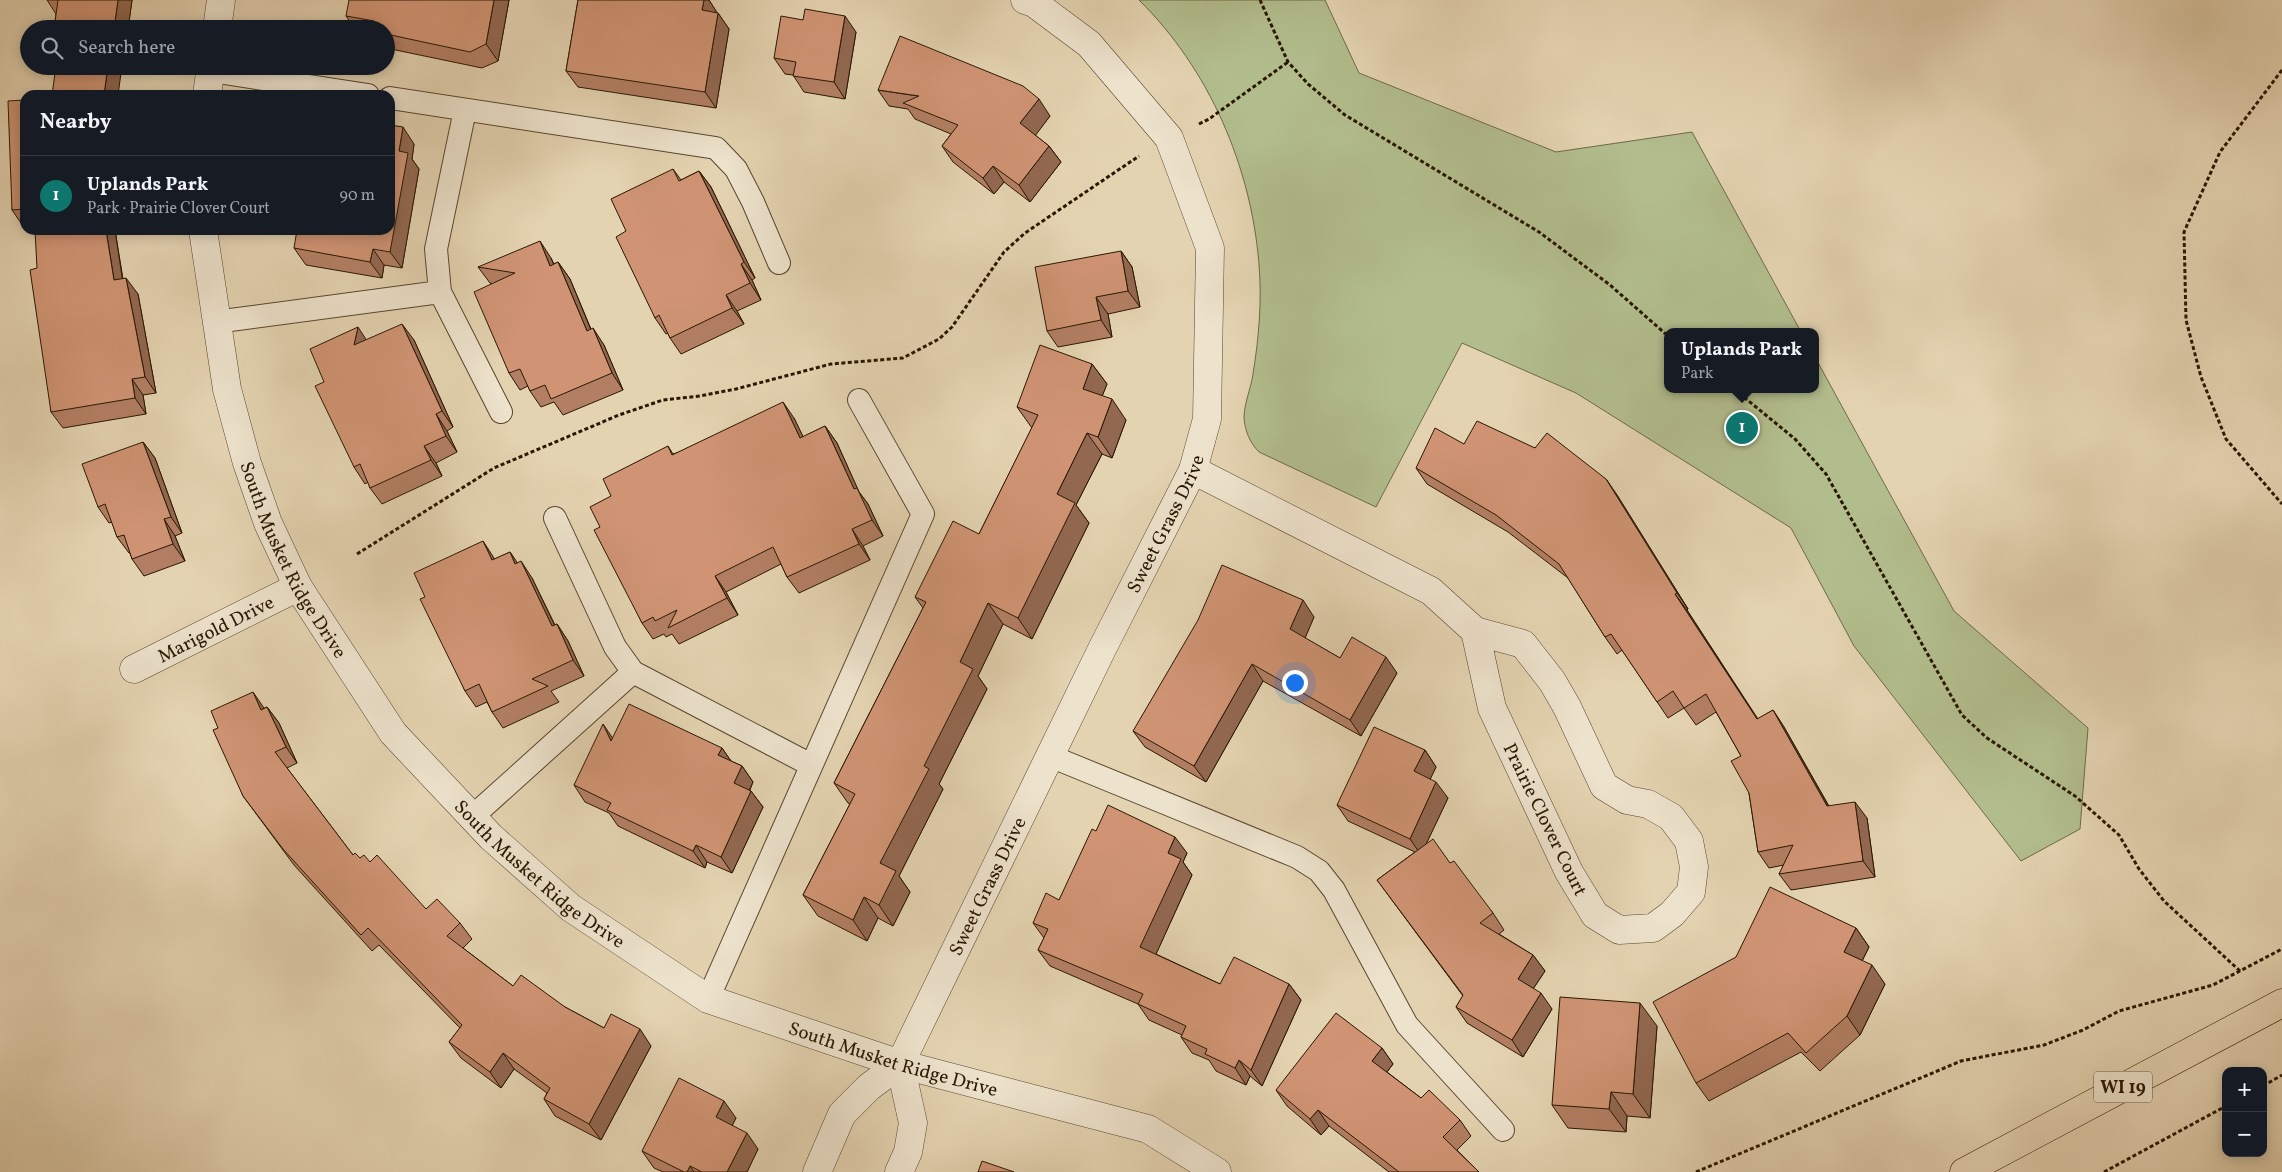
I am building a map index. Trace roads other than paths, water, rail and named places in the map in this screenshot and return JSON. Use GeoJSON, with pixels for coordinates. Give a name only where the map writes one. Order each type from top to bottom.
{"type":"FeatureCollection","features":[{"type":"Feature","properties":{"kind":"main road","name":"WI 19"},"geometry":{"type":"LineString","coordinates":[[1964,1172],[2282,1003]]}},
{"type":"Feature","properties":{"kind":"street"},"geometry":{"type":"LineString","coordinates":[[218,20],[220,0]]}},
{"type":"Feature","properties":{"kind":"street","name":"Sweet Grass Drive"},"geometry":{"type":"LineString","coordinates":[[900,1064],[1050,756],[1193,470],[1206,419],[1210,248],[1168,138],[1089,44],[1034,3],[1024,0]]}},
{"type":"Feature","properties":{"kind":"street","name":"South Musket Ridge Drive"},"geometry":{"type":"LineString","coordinates":[[204,235],[215,322],[227,388],[247,463],[268,523],[298,587],[393,733],[491,837],[571,908],[708,999],[900,1064],[1148,1129],[1217,1172]]}},
{"type":"Feature","properties":{"kind":"street","name":"Prairie Clover Court"},"geometry":{"type":"LineString","coordinates":[[1193,470],[1431,591],[1475,631],[1523,644],[1552,681],[1567,707],[1604,786],[1628,800],[1648,804],[1671,817],[1689,841],[1694,868],[1691,892],[1672,914],[1654,928],[1619,930],[1595,915],[1569,872],[1492,708],[1475,631]]}},
{"type":"Feature","properties":{"kind":"street","name":"Marigold Drive"},"geometry":{"type":"LineString","coordinates":[[134,670],[298,587]]}},
{"type":"Feature","properties":{"kind":"street"},"geometry":{"type":"LineString","coordinates":[[817,1172],[842,1114],[869,1087],[900,1064],[913,1124],[908,1152],[899,1172]]}},
{"type":"Feature","properties":{"kind":"lane"},"geometry":{"type":"LineString","coordinates":[[210,77],[324,90]]}},
{"type":"Feature","properties":{"kind":"lane"},"geometry":{"type":"LineString","coordinates":[[395,99],[716,148],[736,169],[779,262]]}},
{"type":"Feature","properties":{"kind":"lane"},"geometry":{"type":"LineString","coordinates":[[465,110],[436,249],[440,292],[501,412]]}},
{"type":"Feature","properties":{"kind":"lane"},"geometry":{"type":"LineString","coordinates":[[215,322],[440,292]]}},
{"type":"Feature","properties":{"kind":"lane"},"geometry":{"type":"LineString","coordinates":[[708,999],[923,514],[860,400]]}},
{"type":"Feature","properties":{"kind":"lane"},"geometry":{"type":"LineString","coordinates":[[555,518],[615,646],[633,672],[811,765]]}},
{"type":"Feature","properties":{"kind":"lane"},"geometry":{"type":"LineString","coordinates":[[472,817],[633,672]]}},
{"type":"Feature","properties":{"kind":"lane"},"geometry":{"type":"LineString","coordinates":[[1050,756],[1297,857],[1319,871],[1334,890],[1407,1025],[1503,1130]]}},
{"type":"Feature","properties":{"kind":"place","name":"Uplands Park"},"geometry":{"type":"Point","coordinates":[1742,428]}}]}
